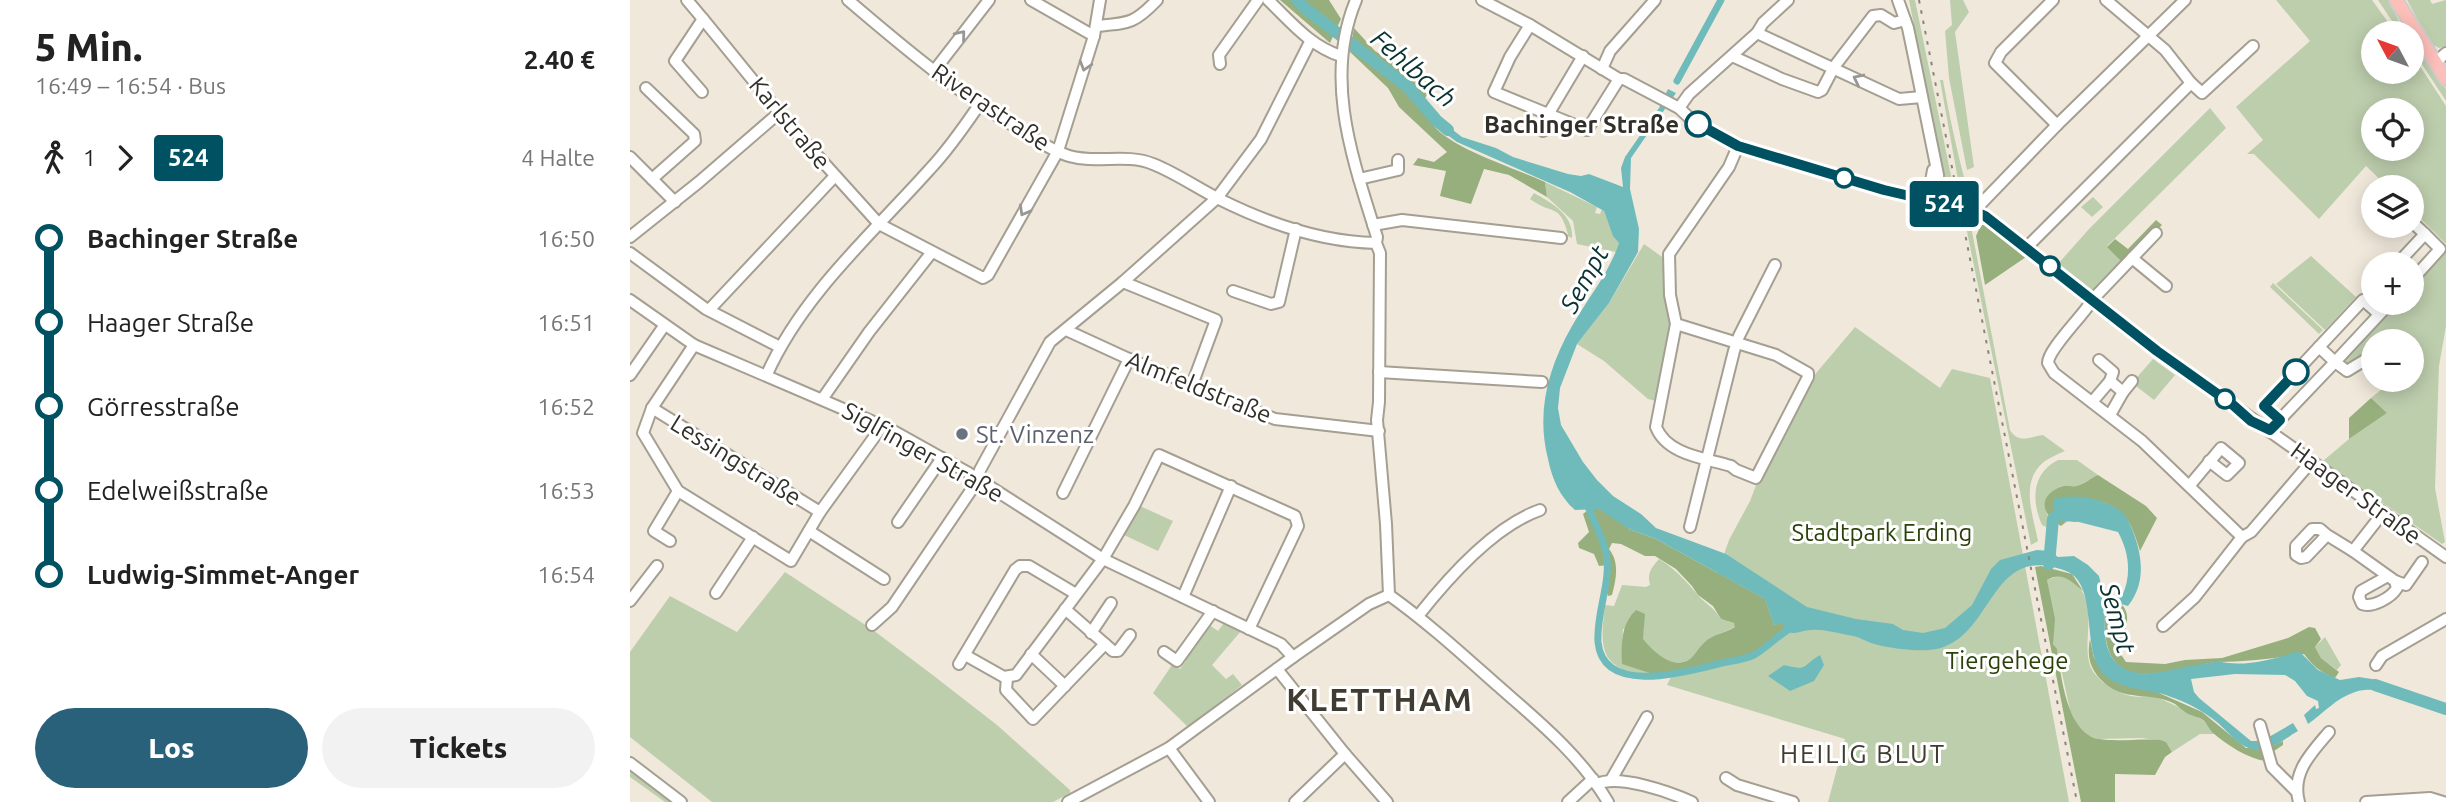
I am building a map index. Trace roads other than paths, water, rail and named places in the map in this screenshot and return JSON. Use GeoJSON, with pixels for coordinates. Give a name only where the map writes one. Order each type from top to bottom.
{"type":"FeatureCollection","features":[{"type":"Feature","properties":{"kind":"main road"},"geometry":{"type":"LineString","coordinates":[[2396,0],[2441,57],[2446,79]]}},
{"type":"Feature","properties":{"kind":"street","name":"Karlstraße"},"geometry":{"type":"LineString","coordinates":[[687,0],[780,112],[879,224]]}},
{"type":"Feature","properties":{"kind":"street","name":"Riverastraße"},"geometry":{"type":"LineString","coordinates":[[848,0],[862,5],[934,71],[979,105],[1058,151],[1083,158],[1144,161],[1168,170],[1251,214],[1340,241],[1376,243]]}},
{"type":"Feature","properties":{"kind":"street"},"geometry":{"type":"LineString","coordinates":[[934,71],[989,0]]}},
{"type":"Feature","properties":{"kind":"street"},"geometry":{"type":"LineString","coordinates":[[1031,0],[1095,31],[1140,18],[1157,0]]}},
{"type":"Feature","properties":{"kind":"street"},"geometry":{"type":"LineString","coordinates":[[879,224],[983,278],[988,275],[1058,151],[1095,31],[1100,0]]}},
{"type":"Feature","properties":{"kind":"street"},"geometry":{"type":"LineString","coordinates":[[1220,64],[1219,55],[1258,0]]}},
{"type":"Feature","properties":{"kind":"street"},"geometry":{"type":"LineString","coordinates":[[1268,0],[1310,41],[1322,50],[1341,56]]}},
{"type":"Feature","properties":{"kind":"street"},"geometry":{"type":"LineString","coordinates":[[1356,0],[1345,29],[1341,56],[1342,91],[1359,179],[1380,253],[1379,410],[1382,420],[1379,431],[1387,524],[1389,595]]}},
{"type":"Feature","properties":{"kind":"street"},"geometry":{"type":"LineString","coordinates":[[1602,69],[1610,51],[1655,0]]}},
{"type":"Feature","properties":{"kind":"street"},"geometry":{"type":"LineString","coordinates":[[1670,104],[1689,94],[1757,33],[1763,23],[1788,0]]}},
{"type":"Feature","properties":{"kind":"street"},"geometry":{"type":"LineString","coordinates":[[1898,0],[1922,97],[1939,183],[1940,203]]}},
{"type":"Feature","properties":{"kind":"street"},"geometry":{"type":"LineString","coordinates":[[2053,0],[2001,52],[1995,63],[2057,125]]}},
{"type":"Feature","properties":{"kind":"street"},"geometry":{"type":"LineString","coordinates":[[2106,0],[2174,60],[2202,93],[2253,46]]}},
{"type":"Feature","properties":{"kind":"street"},"geometry":{"type":"LineString","coordinates":[[1974,211],[2057,125],[2185,0]]}},
{"type":"Feature","properties":{"kind":"street","name":"Haager Straße"},"geometry":{"type":"LineString","coordinates":[[1484,1],[1530,25],[1619,79],[1624,79],[1670,104],[1695,123],[1738,146],[1884,190],[1985,216],[2251,421],[2269,430],[2382,514],[2446,557]]}},
{"type":"Feature","properties":{"kind":"street"},"geometry":{"type":"LineString","coordinates":[[1732,56],[1818,92],[1873,16],[1881,15],[1894,23],[1905,20]]}},
{"type":"Feature","properties":{"kind":"street"},"geometry":{"type":"LineString","coordinates":[[702,92],[675,61],[703,19]]}},
{"type":"Feature","properties":{"kind":"street"},"geometry":{"type":"LineString","coordinates":[[1530,25],[1510,57],[1494,92],[1587,130],[1619,79]]}},
{"type":"Feature","properties":{"kind":"street"},"geometry":{"type":"LineString","coordinates":[[1757,33],[1899,99],[1922,97]]}},
{"type":"Feature","properties":{"kind":"street"},"geometry":{"type":"LineString","coordinates":[[872,625],[892,607],[978,479],[1050,342],[1123,282],[1217,198],[1261,139],[1310,41]]}},
{"type":"Feature","properties":{"kind":"street"},"geometry":{"type":"LineString","coordinates":[[1543,131],[1549,113],[1583,56]]}},
{"type":"Feature","properties":{"kind":"street"},"geometry":{"type":"LineString","coordinates":[[2027,247],[2191,83]]}},
{"type":"Feature","properties":{"kind":"street"},"geometry":{"type":"LineString","coordinates":[[646,88],[694,134],[695,141],[652,179]]}},
{"type":"Feature","properties":{"kind":"street"},"geometry":{"type":"LineString","coordinates":[[767,374],[802,312],[933,166],[979,105]]}},
{"type":"Feature","properties":{"kind":"street"},"geometry":{"type":"LineString","coordinates":[[630,237],[780,112]]}},
{"type":"Feature","properties":{"kind":"street"},"geometry":{"type":"LineString","coordinates":[[1676,324],[1776,355],[1808,373],[1756,478],[1731,466],[1675,449],[1661,438],[1656,427],[1676,324],[1670,295],[1669,254],[1729,167],[1738,146]]}},
{"type":"Feature","properties":{"kind":"street"},"geometry":{"type":"LineString","coordinates":[[630,157],[675,202]]}},
{"type":"Feature","properties":{"kind":"street"},"geometry":{"type":"LineString","coordinates":[[1359,179],[1398,170],[1398,160]]}},
{"type":"Feature","properties":{"kind":"street"},"geometry":{"type":"LineString","coordinates":[[1920,198],[1930,187],[1934,160]]}},
{"type":"Feature","properties":{"kind":"street"},"geometry":{"type":"LineString","coordinates":[[709,310],[835,176]]}},
{"type":"Feature","properties":{"kind":"street"},"geometry":{"type":"LineString","coordinates":[[1373,225],[1402,220],[1561,238]]}},
{"type":"Feature","properties":{"kind":"street"},"geometry":{"type":"LineString","coordinates":[[1233,290],[1271,304],[1279,302],[1297,229]]}},
{"type":"Feature","properties":{"kind":"street"},"geometry":{"type":"LineString","coordinates":[[2157,233],[2093,299],[2048,358],[2050,368],[2142,441],[2242,537]]}},
{"type":"Feature","properties":{"kind":"street"},"geometry":{"type":"LineString","coordinates":[[2408,252],[2425,234],[2440,249],[2424,267]]}},
{"type":"Feature","properties":{"kind":"street"},"geometry":{"type":"LineString","coordinates":[[823,398],[869,332],[932,252]]}},
{"type":"Feature","properties":{"kind":"street"},"geometry":{"type":"LineString","coordinates":[[630,253],[709,310],[780,347]]}},
{"type":"Feature","properties":{"kind":"street"},"geometry":{"type":"LineString","coordinates":[[2132,258],[2166,286]]}},
{"type":"Feature","properties":{"kind":"street"},"geometry":{"type":"LineString","coordinates":[[1690,527],[1739,336],[1775,265]]}},
{"type":"Feature","properties":{"kind":"street"},"geometry":{"type":"LineString","coordinates":[[1123,282],[1216,320],[1192,385]]}},
{"type":"Feature","properties":{"kind":"street","name":"Siglfinger Straße"},"geometry":{"type":"LineString","coordinates":[[630,300],[694,345],[883,425],[978,479],[1103,559],[1282,644],[1293,657]]}},
{"type":"Feature","properties":{"kind":"street"},"geometry":{"type":"LineString","coordinates":[[2280,420],[2264,406],[2361,302]]}},
{"type":"Feature","properties":{"kind":"street"},"geometry":{"type":"LineString","coordinates":[[2269,430],[2378,315]]}},
{"type":"Feature","properties":{"kind":"street"},"geometry":{"type":"LineString","coordinates":[[630,375],[664,326]]}},
{"type":"Feature","properties":{"kind":"street","name":"Almfeldstraße"},"geometry":{"type":"LineString","coordinates":[[1066,330],[1275,419],[1379,431]]}},
{"type":"Feature","properties":{"kind":"street"},"geometry":{"type":"LineString","coordinates":[[694,345],[652,408],[643,433],[678,491],[791,561],[820,512],[883,425]]}},
{"type":"Feature","properties":{"kind":"street"},"geometry":{"type":"LineString","coordinates":[[2319,347],[2347,371],[2361,362]]}},
{"type":"Feature","properties":{"kind":"street"},"geometry":{"type":"LineString","coordinates":[[1063,493],[1129,359]]}},
{"type":"Feature","properties":{"kind":"street"},"geometry":{"type":"LineString","coordinates":[[2092,402],[2110,381],[2113,372],[2099,360]]}},
{"type":"Feature","properties":{"kind":"street"},"geometry":{"type":"LineString","coordinates":[[1379,372],[1542,382]]}},
{"type":"Feature","properties":{"kind":"street"},"geometry":{"type":"LineString","coordinates":[[2293,375],[2309,388]]}},
{"type":"Feature","properties":{"kind":"street"},"geometry":{"type":"LineString","coordinates":[[2110,381],[2123,392]]}},
{"type":"Feature","properties":{"kind":"street"},"geometry":{"type":"LineString","coordinates":[[2110,415],[2132,381]]}},
{"type":"Feature","properties":{"kind":"street","name":"Lessingstraße"},"geometry":{"type":"LineString","coordinates":[[652,408],[820,512]]}},
{"type":"Feature","properties":{"kind":"street"},"geometry":{"type":"LineString","coordinates":[[1076,594],[1029,566],[1020,566],[1015,570],[962,659],[1007,678],[1016,675],[1103,559],[1134,506],[1159,455],[1231,486],[1295,516],[1298,520],[1298,526],[1280,567],[1249,629]]}},
{"type":"Feature","properties":{"kind":"street"},"geometry":{"type":"LineString","coordinates":[[898,522],[942,458]]}},
{"type":"Feature","properties":{"kind":"street"},"geometry":{"type":"LineString","coordinates":[[2190,485],[2209,461]]}},
{"type":"Feature","properties":{"kind":"street"},"geometry":{"type":"LineString","coordinates":[[2163,626],[2195,597],[2242,537],[2252,532],[2311,462]]}},
{"type":"Feature","properties":{"kind":"street"},"geometry":{"type":"LineString","coordinates":[[1182,597],[1231,486]]}},
{"type":"Feature","properties":{"kind":"street"},"geometry":{"type":"LineString","coordinates":[[670,541],[654,531],[678,491]]}},
{"type":"Feature","properties":{"kind":"street"},"geometry":{"type":"LineString","coordinates":[[1418,616],[1485,546],[1516,521],[1540,510]]}},
{"type":"Feature","properties":{"kind":"street"},"geometry":{"type":"LineString","coordinates":[[2353,551],[2382,514]]}},
{"type":"Feature","properties":{"kind":"street"},"geometry":{"type":"LineString","coordinates":[[809,531],[884,579]]}},
{"type":"Feature","properties":{"kind":"street"},"geometry":{"type":"LineString","coordinates":[[2327,535],[2392,579],[2406,585],[2422,562]]}},
{"type":"Feature","properties":{"kind":"street"},"geometry":{"type":"LineString","coordinates":[[716,593],[753,537]]}},
{"type":"Feature","properties":{"kind":"street"},"geometry":{"type":"LineString","coordinates":[[630,601],[656,566]]}},
{"type":"Feature","properties":{"kind":"street"},"geometry":{"type":"LineString","coordinates":[[1389,595],[1418,616],[1544,727],[1595,781],[1608,802]]}},
{"type":"Feature","properties":{"kind":"street"},"geometry":{"type":"LineString","coordinates":[[1069,802],[1169,748],[1369,604],[1389,595]]}},
{"type":"Feature","properties":{"kind":"street"},"geometry":{"type":"LineString","coordinates":[[1091,633],[1111,603]]}},
{"type":"Feature","properties":{"kind":"street"},"geometry":{"type":"LineString","coordinates":[[1065,609],[1113,651],[1118,651],[1130,635]]}},
{"type":"Feature","properties":{"kind":"street"},"geometry":{"type":"LineString","coordinates":[[1164,652],[1177,662],[1213,611]]}},
{"type":"Feature","properties":{"kind":"street"},"geometry":{"type":"LineString","coordinates":[[2376,665],[2382,656],[2446,620]]}},
{"type":"Feature","properties":{"kind":"street"},"geometry":{"type":"LineString","coordinates":[[1007,678],[1006,690],[1033,719],[1105,644]]}},
{"type":"Feature","properties":{"kind":"street"},"geometry":{"type":"LineString","coordinates":[[1031,654],[1065,686]]}},
{"type":"Feature","properties":{"kind":"street"},"geometry":{"type":"LineString","coordinates":[[1277,670],[1387,802]]}},
{"type":"Feature","properties":{"kind":"street"},"geometry":{"type":"LineString","coordinates":[[1611,780],[1647,717]]}},
{"type":"Feature","properties":{"kind":"street"},"geometry":{"type":"LineString","coordinates":[[2260,725],[2272,767],[2297,797]]}},
{"type":"Feature","properties":{"kind":"street"},"geometry":{"type":"LineString","coordinates":[[2297,797],[2304,760],[2329,732]]}},
{"type":"Feature","properties":{"kind":"street"},"geometry":{"type":"LineString","coordinates":[[1169,748],[1209,802]]}},
{"type":"Feature","properties":{"kind":"street"},"geometry":{"type":"LineString","coordinates":[[1295,802],[1345,754]]}},
{"type":"Feature","properties":{"kind":"street"},"geometry":{"type":"LineString","coordinates":[[630,763],[681,802]]}},
{"type":"Feature","properties":{"kind":"street"},"geometry":{"type":"LineString","coordinates":[[1726,779],[1779,801],[1793,802]]}},
{"type":"Feature","properties":{"kind":"street"},"geometry":{"type":"LineString","coordinates":[[1568,802],[1595,781],[1611,780],[1670,792],[1692,802]]}},
{"type":"Feature","properties":{"kind":"street"},"geometry":{"type":"LineString","coordinates":[[2366,802],[2430,798],[2443,802]]}},
{"type":"Feature","properties":{"kind":"water"},"geometry":{"type":"Polygon","coordinates":[[[1668,89],[1676,93],[1631,158],[1630,189],[1639,229],[1638,252],[1609,303],[1577,344],[1560,388],[1558,408],[1561,425],[1583,462],[1613,496],[1641,514],[1656,528],[1726,554],[1807,607],[1856,619],[1893,624],[1903,630],[1923,633],[1945,628],[1972,605],[1991,569],[2000,560],[2037,550],[2050,551],[2058,557],[2074,556],[2099,576],[2104,597],[2122,596],[2128,564],[2125,547],[2118,532],[2071,520],[2066,522],[2054,507],[2054,499],[2062,497],[2097,500],[2114,507],[2124,515],[2132,529],[2140,558],[2138,587],[2128,606],[2121,604],[2104,608],[2107,646],[2112,658],[2119,665],[2138,673],[2148,673],[2218,661],[2238,664],[2259,662],[2299,651],[2318,670],[2340,680],[2359,677],[2378,680],[2394,687],[2348,695],[2308,724],[2304,715],[2315,705],[2316,709],[2319,708],[2318,701],[2307,696],[2295,681],[2285,675],[2235,674],[2191,679],[2194,692],[2199,698],[2251,741],[2262,741],[2293,723],[2298,731],[2273,747],[2256,750],[2243,745],[2213,719],[2188,704],[2162,694],[2122,685],[2105,676],[2094,657],[2082,588],[2076,578],[2066,571],[2041,565],[2022,568],[2008,578],[1973,625],[1959,639],[1941,648],[1901,649],[1825,631],[1786,631],[1782,623],[1774,625],[1765,599],[1656,539],[1629,529],[1599,509],[1575,510],[1561,493],[1550,466],[1543,424],[1546,391],[1556,358],[1604,275],[1619,243],[1613,236],[1604,211],[1570,192],[1457,142],[1439,129],[1437,121],[1440,120],[1462,137],[1496,148],[1513,157],[1568,174],[1589,174],[1623,187],[1621,168],[1625,157],[1659,108],[1668,89]]]}},
{"type":"Feature","properties":{"kind":"water"},"geometry":{"type":"Polygon","coordinates":[[[1820,655],[1824,665],[1814,681],[1790,691],[1768,676],[1784,665],[1804,667],[1820,655]]]}},
{"type":"Feature","properties":{"kind":"waterway","name":"Fehlbach"},"geometry":{"type":"LineString","coordinates":[[1297,0],[1408,87],[1448,130]]}},
{"type":"Feature","properties":{"kind":"waterway","name":"Sempt"},"geometry":{"type":"LineString","coordinates":[[1677,81],[1721,0]]}},
{"type":"Feature","properties":{"kind":"waterway","name":"Sempt"},"geometry":{"type":"LineString","coordinates":[[1586,502],[1606,552],[1607,574],[1598,642],[1603,659],[1614,669],[1630,675],[1648,676],[1686,672],[1754,655],[1793,627]]}},
{"type":"Feature","properties":{"kind":"waterway"},"geometry":{"type":"LineString","coordinates":[[2049,564],[2053,519],[2058,514],[2075,516]]}},
{"type":"Feature","properties":{"kind":"waterway","name":"Sempt"},"geometry":{"type":"LineString","coordinates":[[2375,685],[2446,709]]}},
{"type":"Feature","properties":{"kind":"railway"},"geometry":{"type":"LineString","coordinates":[[1919,0],[2077,802]]}},
{"type":"Feature","properties":{"kind":"place","name":"Bachinger Straße"},"geometry":{"type":"Point","coordinates":[1698,124]}},
{"type":"Feature","properties":{"kind":"place","name":"St. Vinzenz"},"geometry":{"type":"Point","coordinates":[962,434]}},
{"type":"Feature","properties":{"kind":"district","name":"KLETTHAM"},"geometry":{"type":"Point","coordinates":[1380,699]}},
{"type":"Feature","properties":{"kind":"district","name":"HEILIG BLUT"},"geometry":{"type":"Point","coordinates":[1863,753]}},
{"type":"Feature","properties":{"kind":"park label","name":"Stadtpark Erding"},"geometry":{"type":"Point","coordinates":[1882,532]}},
{"type":"Feature","properties":{"kind":"park label","name":"Tiergehege"},"geometry":{"type":"Point","coordinates":[2007,660]}}]}
